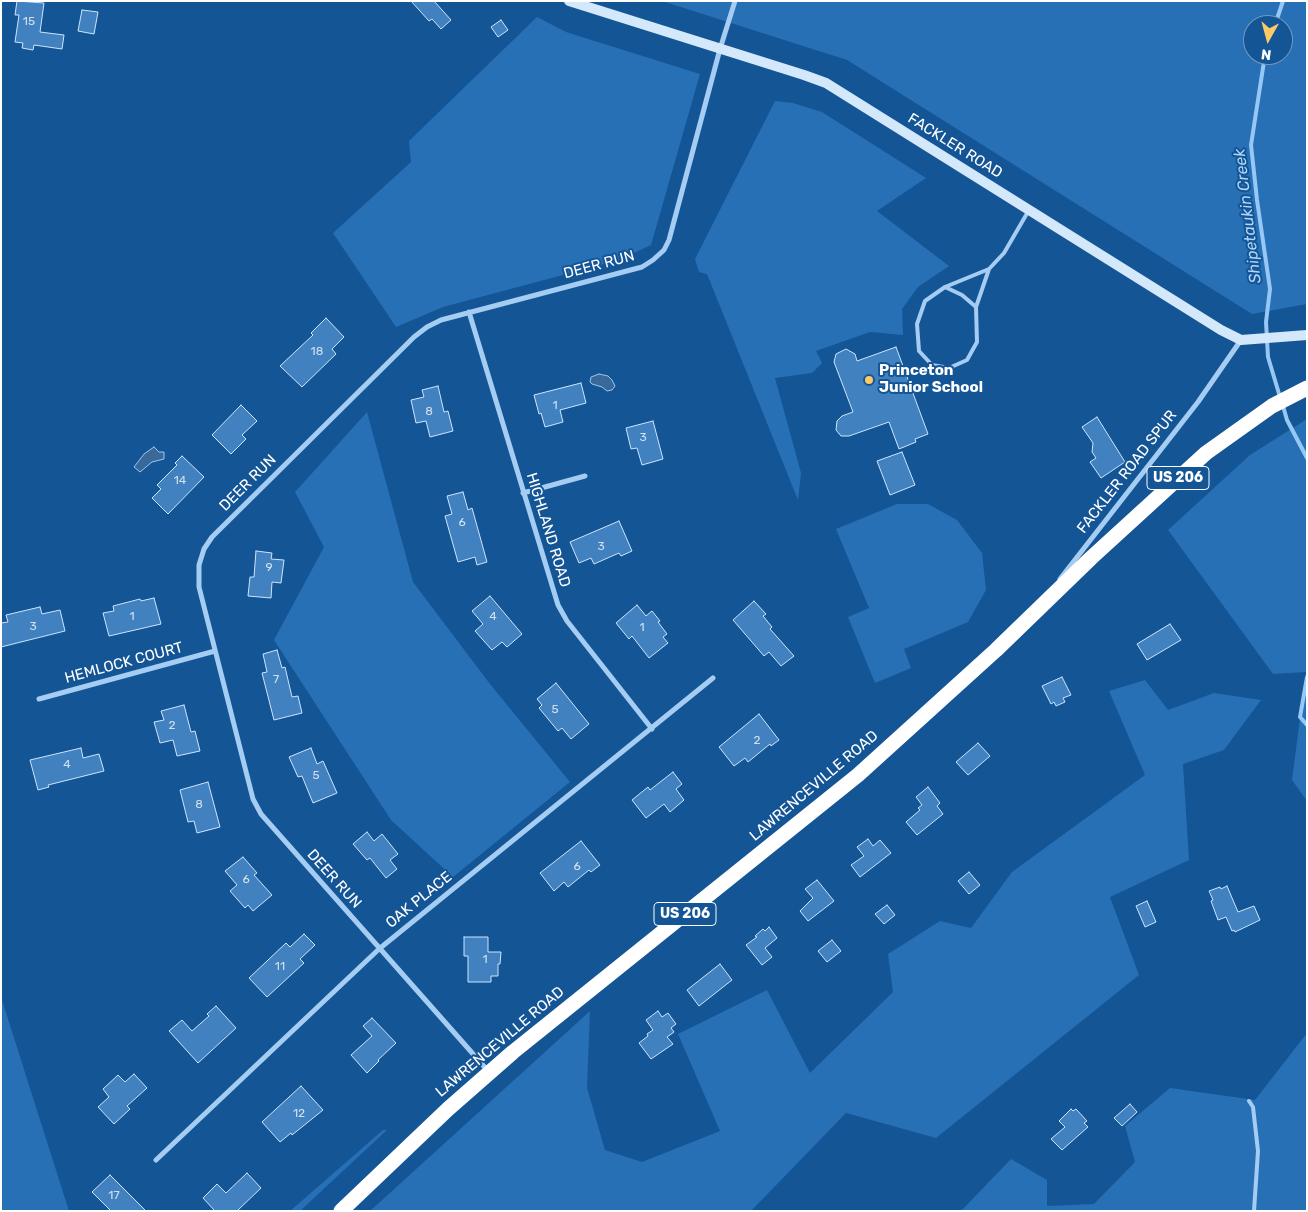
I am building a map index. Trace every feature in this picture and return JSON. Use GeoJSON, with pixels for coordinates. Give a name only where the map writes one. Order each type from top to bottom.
{"type":"FeatureCollection","features":[{"type":"Feature","properties":{"kind":"highway","name":"LAWRENCEVILLE ROAD"},"geometry":{"type":"LineString","coordinates":[[341,1211],[448,1108],[489,1072],[858,775],[1206,453],[1272,406],[1302,390]]}},
{"type":"Feature","properties":{"kind":"street","name":"FACKLER ROAD"},"geometry":{"type":"LineString","coordinates":[[569,1],[826,83],[1212,325],[1244,340]]}},
{"type":"Feature","properties":{"kind":"street","name":"DEER RUN"},"geometry":{"type":"LineString","coordinates":[[489,1072],[261,814],[254,799],[215,651],[198,580],[199,565],[204,549],[212,537],[426,327],[441,320],[469,312],[642,266],[654,260],[664,250],[669,240],[720,49],[735,1]]}},
{"type":"Feature","properties":{"kind":"street","name":"HIGHLAND ROAD"},"geometry":{"type":"LineString","coordinates":[[469,312],[558,605],[567,621],[652,729]]}},
{"type":"Feature","properties":{"kind":"street"},"geometry":{"type":"LineString","coordinates":[[1244,340],[1307,335]]}},
{"type":"Feature","properties":{"kind":"street","name":"FACKLER ROAD SPUR"},"geometry":{"type":"LineString","coordinates":[[1030,617],[1198,402],[1244,340]]}},
{"type":"Feature","properties":{"kind":"street"},"geometry":{"type":"LineString","coordinates":[[523,493],[586,476]]}},
{"type":"Feature","properties":{"kind":"street","name":"HEMLOCK COURT"},"geometry":{"type":"LineString","coordinates":[[39,699],[215,651]]}},
{"type":"Feature","properties":{"kind":"street","name":"OAK PLACE"},"geometry":{"type":"LineString","coordinates":[[156,1160],[379,949],[713,678]]}},
{"type":"Feature","properties":{"kind":"lane"},"geometry":{"type":"LineString","coordinates":[[989,269],[945,287],[925,301],[917,324],[919,351],[932,365],[949,368],[967,360],[977,342],[976,307],[989,269],[1004,253],[1029,210]]}},
{"type":"Feature","properties":{"kind":"lane"},"geometry":{"type":"LineString","coordinates":[[945,287],[962,295],[976,307]]}},
{"type":"Feature","properties":{"kind":"lane"},"geometry":{"type":"LineString","coordinates":[[1249,1101],[1253,1107],[1258,1151],[1254,1211]]}},
{"type":"Feature","properties":{"kind":"shaded area"},"geometry":{"type":"Polygon","coordinates":[[[662,1],[1307,1],[1307,304],[1252,314],[847,60],[662,1]]]}},
{"type":"Feature","properties":{"kind":"shaded area"},"geometry":{"type":"Polygon","coordinates":[[[537,17],[566,32],[700,74],[651,245],[619,260],[443,307],[396,327],[333,233],[411,162],[409,141],[537,17]]]}},
{"type":"Feature","properties":{"kind":"shaded area"},"geometry":{"type":"Polygon","coordinates":[[[775,101],[793,103],[822,112],[926,178],[877,211],[949,266],[918,287],[902,309],[903,335],[870,332],[816,351],[822,363],[812,373],[775,378],[801,473],[798,500],[707,274],[699,272],[695,259],[775,101]]]}},
{"type":"Feature","properties":{"kind":"shaded area"},"geometry":{"type":"Polygon","coordinates":[[[599,374],[608,376],[612,380],[615,386],[612,390],[607,391],[590,382],[591,377],[599,374]]]}},
{"type":"Feature","properties":{"kind":"shaded area"},"geometry":{"type":"Polygon","coordinates":[[[367,412],[413,582],[490,684],[570,782],[453,877],[391,820],[274,640],[324,547],[295,492],[367,412]]]}},
{"type":"Feature","properties":{"kind":"shaded area"},"geometry":{"type":"Polygon","coordinates":[[[1307,419],[1307,801],[1292,780],[1306,672],[1273,674],[1168,530],[1250,455],[1307,419]]]}},
{"type":"Feature","properties":{"kind":"shaded area"},"geometry":{"type":"Polygon","coordinates":[[[154,447],[159,452],[164,452],[164,459],[152,462],[140,472],[134,467],[144,454],[154,447]]]}},
{"type":"Feature","properties":{"kind":"shaded area"},"geometry":{"type":"Polygon","coordinates":[[[897,504],[928,504],[957,520],[982,553],[986,590],[968,622],[904,649],[911,668],[875,683],[848,617],[869,608],[836,529],[897,504]]]}},
{"type":"Feature","properties":{"kind":"shaded area"},"geometry":{"type":"Polygon","coordinates":[[[1145,680],[1168,710],[1214,693],[1261,700],[1224,750],[1183,764],[1189,860],[1110,897],[1139,975],[936,1138],[846,1113],[751,1211],[370,1211],[590,1011],[587,1088],[605,1150],[642,1162],[720,1131],[678,1034],[767,990],[810,1073],[893,992],[888,954],[940,921],[971,928],[1012,872],[1145,775],[1109,691],[1145,680]]]}},
{"type":"Feature","properties":{"kind":"shaded area"},"geometry":{"type":"Polygon","coordinates":[[[1,997],[69,1211],[1,1211],[1,997]]]}},
{"type":"Feature","properties":{"kind":"shaded area"},"geometry":{"type":"Polygon","coordinates":[[[1307,1033],[1307,1211],[961,1211],[1011,1159],[1047,1180],[1047,1206],[1094,1204],[1135,1162],[1125,1126],[1170,1088],[1255,1100],[1307,1033]]]}},
{"type":"Feature","properties":{"kind":"shaded area"},"geometry":{"type":"Polygon","coordinates":[[[383,1130],[387,1130],[300,1211],[290,1211],[383,1130]]]}},
{"type":"Feature","properties":{"kind":"building"},"geometry":{"type":"Polygon","coordinates":[[[17,1],[44,3],[40,32],[64,35],[62,49],[34,45],[33,50],[22,48],[23,43],[15,42],[19,15],[15,15],[17,1]]]}},
{"type":"Feature","properties":{"kind":"building"},"geometry":{"type":"Polygon","coordinates":[[[411,1],[434,1],[451,20],[441,29],[432,19],[429,21],[411,1]]]}},
{"type":"Feature","properties":{"kind":"building"},"geometry":{"type":"Polygon","coordinates":[[[82,10],[98,12],[94,34],[78,31],[82,10]]]}},
{"type":"Feature","properties":{"kind":"building"},"geometry":{"type":"Polygon","coordinates":[[[501,20],[508,30],[498,37],[491,27],[501,20]]]}},
{"type":"Feature","properties":{"kind":"building"},"geometry":{"type":"Polygon","coordinates":[[[326,318],[344,337],[332,349],[336,354],[302,387],[280,366],[313,335],[311,333],[326,318]]]}},
{"type":"Feature","properties":{"kind":"building","name":"Princeton Junior School"},"geometry":{"type":"Polygon","coordinates":[[[896,347],[928,434],[915,439],[916,442],[899,449],[889,422],[849,436],[841,436],[836,430],[837,421],[842,416],[853,412],[834,362],[836,354],[846,349],[855,354],[857,361],[896,347]]]}},
{"type":"Feature","properties":{"kind":"building"},"geometry":{"type":"Polygon","coordinates":[[[581,383],[586,403],[560,410],[563,422],[545,427],[534,395],[581,383]]]}},
{"type":"Feature","properties":{"kind":"building"},"geometry":{"type":"Polygon","coordinates":[[[438,386],[444,412],[448,411],[453,431],[430,437],[426,421],[416,423],[411,400],[424,397],[422,390],[438,386]]]}},
{"type":"Feature","properties":{"kind":"building"},"geometry":{"type":"Polygon","coordinates":[[[241,405],[257,421],[242,435],[246,439],[231,454],[212,435],[241,405]]]}},
{"type":"Feature","properties":{"kind":"building"},"geometry":{"type":"Polygon","coordinates":[[[1097,417],[1125,462],[1101,478],[1090,462],[1096,458],[1092,452],[1093,443],[1082,427],[1097,417]]]}},
{"type":"Feature","properties":{"kind":"building"},"geometry":{"type":"Polygon","coordinates":[[[653,421],[663,459],[642,465],[637,448],[631,449],[626,428],[653,421]]]}},
{"type":"Feature","properties":{"kind":"building"},"geometry":{"type":"Polygon","coordinates":[[[902,452],[915,485],[890,495],[877,461],[902,452]]]}},
{"type":"Feature","properties":{"kind":"building"},"geometry":{"type":"Polygon","coordinates":[[[182,456],[204,477],[168,514],[152,498],[161,489],[157,485],[177,465],[175,463],[182,456]]]}},
{"type":"Feature","properties":{"kind":"building"},"geometry":{"type":"Polygon","coordinates":[[[463,492],[468,510],[472,508],[487,562],[477,565],[475,557],[458,562],[445,516],[452,514],[447,496],[463,492]]]}},
{"type":"Feature","properties":{"kind":"building"},"geometry":{"type":"Polygon","coordinates":[[[619,521],[632,551],[621,556],[619,553],[594,564],[591,558],[579,563],[570,542],[619,521]]]}},
{"type":"Feature","properties":{"kind":"building"},"geometry":{"type":"Polygon","coordinates":[[[256,551],[272,553],[271,559],[284,560],[281,583],[272,582],[271,598],[248,596],[250,577],[254,577],[256,551]]]}},
{"type":"Feature","properties":{"kind":"building"},"geometry":{"type":"Polygon","coordinates":[[[490,596],[522,634],[507,647],[502,642],[492,650],[475,631],[483,624],[472,611],[490,596]]]}},
{"type":"Feature","properties":{"kind":"building"},"geometry":{"type":"Polygon","coordinates":[[[154,598],[161,624],[109,636],[103,613],[114,611],[113,606],[140,599],[141,601],[154,598]]]}},
{"type":"Feature","properties":{"kind":"building"},"geometry":{"type":"Polygon","coordinates":[[[754,601],[766,614],[763,616],[772,627],[770,629],[794,656],[781,666],[769,652],[764,656],[733,620],[754,601]]]}},
{"type":"Feature","properties":{"kind":"building"},"geometry":{"type":"Polygon","coordinates":[[[637,605],[646,616],[652,611],[667,634],[663,637],[668,643],[649,658],[632,636],[629,639],[616,623],[637,605]]]}},
{"type":"Feature","properties":{"kind":"building"},"geometry":{"type":"Polygon","coordinates":[[[40,607],[42,614],[60,610],[65,631],[1,647],[1,623],[8,622],[6,615],[40,607]]]}},
{"type":"Feature","properties":{"kind":"building"},"geometry":{"type":"Polygon","coordinates":[[[1170,624],[1181,640],[1147,660],[1137,644],[1170,624]]]}},
{"type":"Feature","properties":{"kind":"building"},"geometry":{"type":"Polygon","coordinates":[[[277,650],[282,668],[285,667],[292,697],[298,696],[302,713],[274,720],[262,673],[267,672],[263,654],[277,650]]]}},
{"type":"Feature","properties":{"kind":"building"},"geometry":{"type":"Polygon","coordinates":[[[1062,677],[1071,695],[1063,698],[1065,702],[1056,706],[1054,702],[1051,704],[1042,686],[1062,677]]]}},
{"type":"Feature","properties":{"kind":"building"},"geometry":{"type":"Polygon","coordinates":[[[556,683],[589,724],[571,739],[562,728],[558,731],[539,708],[542,705],[537,699],[556,683]]]}},
{"type":"Feature","properties":{"kind":"building"},"geometry":{"type":"Polygon","coordinates":[[[184,705],[191,732],[195,731],[200,751],[177,756],[173,740],[160,743],[154,722],[164,720],[161,711],[184,705]]]}},
{"type":"Feature","properties":{"kind":"building"},"geometry":{"type":"Polygon","coordinates":[[[759,714],[779,740],[771,746],[770,744],[748,762],[745,758],[734,766],[719,747],[759,714]]]}},
{"type":"Feature","properties":{"kind":"building"},"geometry":{"type":"Polygon","coordinates":[[[978,743],[990,756],[968,775],[956,762],[978,743]]]}},
{"type":"Feature","properties":{"kind":"building"},"geometry":{"type":"Polygon","coordinates":[[[81,748],[83,758],[99,754],[104,771],[48,785],[49,787],[38,790],[30,760],[81,748]]]}},
{"type":"Feature","properties":{"kind":"building"},"geometry":{"type":"Polygon","coordinates":[[[311,748],[317,764],[323,761],[337,793],[313,803],[302,776],[298,777],[289,757],[311,748]]]}},
{"type":"Feature","properties":{"kind":"building"},"geometry":{"type":"Polygon","coordinates":[[[673,772],[682,784],[676,789],[684,800],[670,812],[664,804],[646,818],[632,800],[648,787],[650,790],[673,772]]]}},
{"type":"Feature","properties":{"kind":"building"},"geometry":{"type":"Polygon","coordinates":[[[208,782],[220,827],[197,833],[194,821],[188,822],[180,790],[208,782]]]}},
{"type":"Feature","properties":{"kind":"building"},"geometry":{"type":"Polygon","coordinates":[[[928,787],[940,803],[937,806],[943,814],[917,835],[906,822],[920,810],[918,808],[922,805],[916,797],[928,787]]]}},
{"type":"Feature","properties":{"kind":"building"},"geometry":{"type":"Polygon","coordinates":[[[367,832],[374,841],[382,834],[398,854],[390,860],[397,869],[386,878],[370,858],[367,860],[353,844],[367,832]]]}},
{"type":"Feature","properties":{"kind":"building"},"geometry":{"type":"Polygon","coordinates":[[[868,839],[873,846],[880,840],[891,853],[860,877],[851,865],[864,856],[857,847],[868,839]]]}},
{"type":"Feature","properties":{"kind":"building"},"geometry":{"type":"Polygon","coordinates":[[[581,841],[600,865],[591,872],[589,870],[568,887],[564,882],[554,891],[540,873],[581,841]]]}},
{"type":"Feature","properties":{"kind":"building"},"geometry":{"type":"Polygon","coordinates":[[[243,857],[257,873],[254,875],[272,895],[253,911],[248,905],[245,908],[230,891],[237,885],[225,871],[243,857]]]}},
{"type":"Feature","properties":{"kind":"building"},"geometry":{"type":"Polygon","coordinates":[[[969,872],[980,885],[969,894],[958,881],[969,872]]]}},
{"type":"Feature","properties":{"kind":"building"},"geometry":{"type":"Polygon","coordinates":[[[817,880],[834,901],[808,921],[800,911],[813,898],[805,889],[817,880]]]}},
{"type":"Feature","properties":{"kind":"building"},"geometry":{"type":"Polygon","coordinates":[[[1227,886],[1238,912],[1254,906],[1260,920],[1235,932],[1234,930],[1232,931],[1226,917],[1218,920],[1209,891],[1227,886]]]}},
{"type":"Feature","properties":{"kind":"building"},"geometry":{"type":"Polygon","coordinates":[[[1147,901],[1156,922],[1145,927],[1136,906],[1147,901]]]}},
{"type":"Feature","properties":{"kind":"building"},"geometry":{"type":"Polygon","coordinates":[[[887,905],[895,915],[884,924],[875,914],[887,905]]]}},
{"type":"Feature","properties":{"kind":"building"},"geometry":{"type":"Polygon","coordinates":[[[769,927],[777,938],[765,948],[772,957],[762,965],[746,945],[757,937],[755,936],[763,929],[765,931],[769,927]]]}},
{"type":"Feature","properties":{"kind":"building"},"geometry":{"type":"Polygon","coordinates":[[[304,934],[315,945],[300,959],[304,963],[267,997],[249,978],[286,943],[290,947],[304,934]]]}},
{"type":"Feature","properties":{"kind":"building"},"geometry":{"type":"Polygon","coordinates":[[[464,937],[488,937],[488,952],[501,952],[498,976],[491,976],[491,982],[468,982],[468,956],[464,956],[464,937]]]}},
{"type":"Feature","properties":{"kind":"building"},"geometry":{"type":"Polygon","coordinates":[[[832,940],[841,951],[827,962],[818,951],[832,940]]]}},
{"type":"Feature","properties":{"kind":"building"},"geometry":{"type":"Polygon","coordinates":[[[720,964],[732,980],[699,1006],[687,990],[720,964]]]}},
{"type":"Feature","properties":{"kind":"building"},"geometry":{"type":"Polygon","coordinates":[[[216,1006],[236,1028],[198,1063],[169,1031],[182,1020],[192,1031],[209,1016],[207,1014],[216,1006]]]}},
{"type":"Feature","properties":{"kind":"building"},"geometry":{"type":"Polygon","coordinates":[[[658,1011],[662,1017],[668,1013],[676,1024],[671,1028],[674,1032],[667,1037],[673,1044],[651,1059],[639,1043],[653,1030],[646,1020],[658,1011]]]}},
{"type":"Feature","properties":{"kind":"building"},"geometry":{"type":"Polygon","coordinates":[[[372,1018],[396,1043],[367,1073],[351,1055],[372,1036],[363,1026],[372,1018]]]}},
{"type":"Feature","properties":{"kind":"building"},"geometry":{"type":"Polygon","coordinates":[[[134,1074],[147,1088],[127,1106],[130,1109],[114,1124],[98,1107],[109,1097],[103,1089],[118,1075],[125,1082],[134,1074]]]}},
{"type":"Feature","properties":{"kind":"building"},"geometry":{"type":"Polygon","coordinates":[[[301,1086],[323,1110],[292,1135],[291,1133],[280,1142],[262,1122],[301,1086]]]}},
{"type":"Feature","properties":{"kind":"building"},"geometry":{"type":"Polygon","coordinates":[[[1130,1104],[1137,1112],[1122,1126],[1114,1118],[1130,1104]]]}},
{"type":"Feature","properties":{"kind":"building"},"geometry":{"type":"Polygon","coordinates":[[[1071,1109],[1073,1111],[1076,1109],[1087,1121],[1084,1123],[1088,1127],[1062,1150],[1051,1139],[1065,1127],[1059,1121],[1071,1109]]]}},
{"type":"Feature","properties":{"kind":"building"},"geometry":{"type":"Polygon","coordinates":[[[247,1173],[261,1188],[237,1211],[215,1211],[203,1198],[217,1184],[226,1193],[247,1173]]]}},
{"type":"Feature","properties":{"kind":"building"},"geometry":{"type":"Polygon","coordinates":[[[110,1175],[146,1211],[111,1211],[92,1192],[110,1175]]]}},
{"type":"Feature","properties":{"kind":"waterway","name":"Shipetaukin Creek"},"geometry":{"type":"LineString","coordinates":[[1278,15],[1283,1]]}},
{"type":"Feature","properties":{"kind":"waterway","name":"Shipetaukin Creek"},"geometry":{"type":"LineString","coordinates":[[1263,65],[1251,145],[1270,289],[1266,322],[1268,357],[1280,397]]}},
{"type":"Feature","properties":{"kind":"waterway","name":"Shipetaukin Creek"},"geometry":{"type":"LineString","coordinates":[[1283,406],[1287,420],[1307,458]]}},
{"type":"Feature","properties":{"kind":"waterway","name":"Shipetaukin Creek"},"geometry":{"type":"LineString","coordinates":[[1307,677],[1300,717],[1307,725]]}},
{"type":"Feature","properties":{"kind":"place","name":"Princeton Junior School"},"geometry":{"type":"Point","coordinates":[869,380]}}]}
